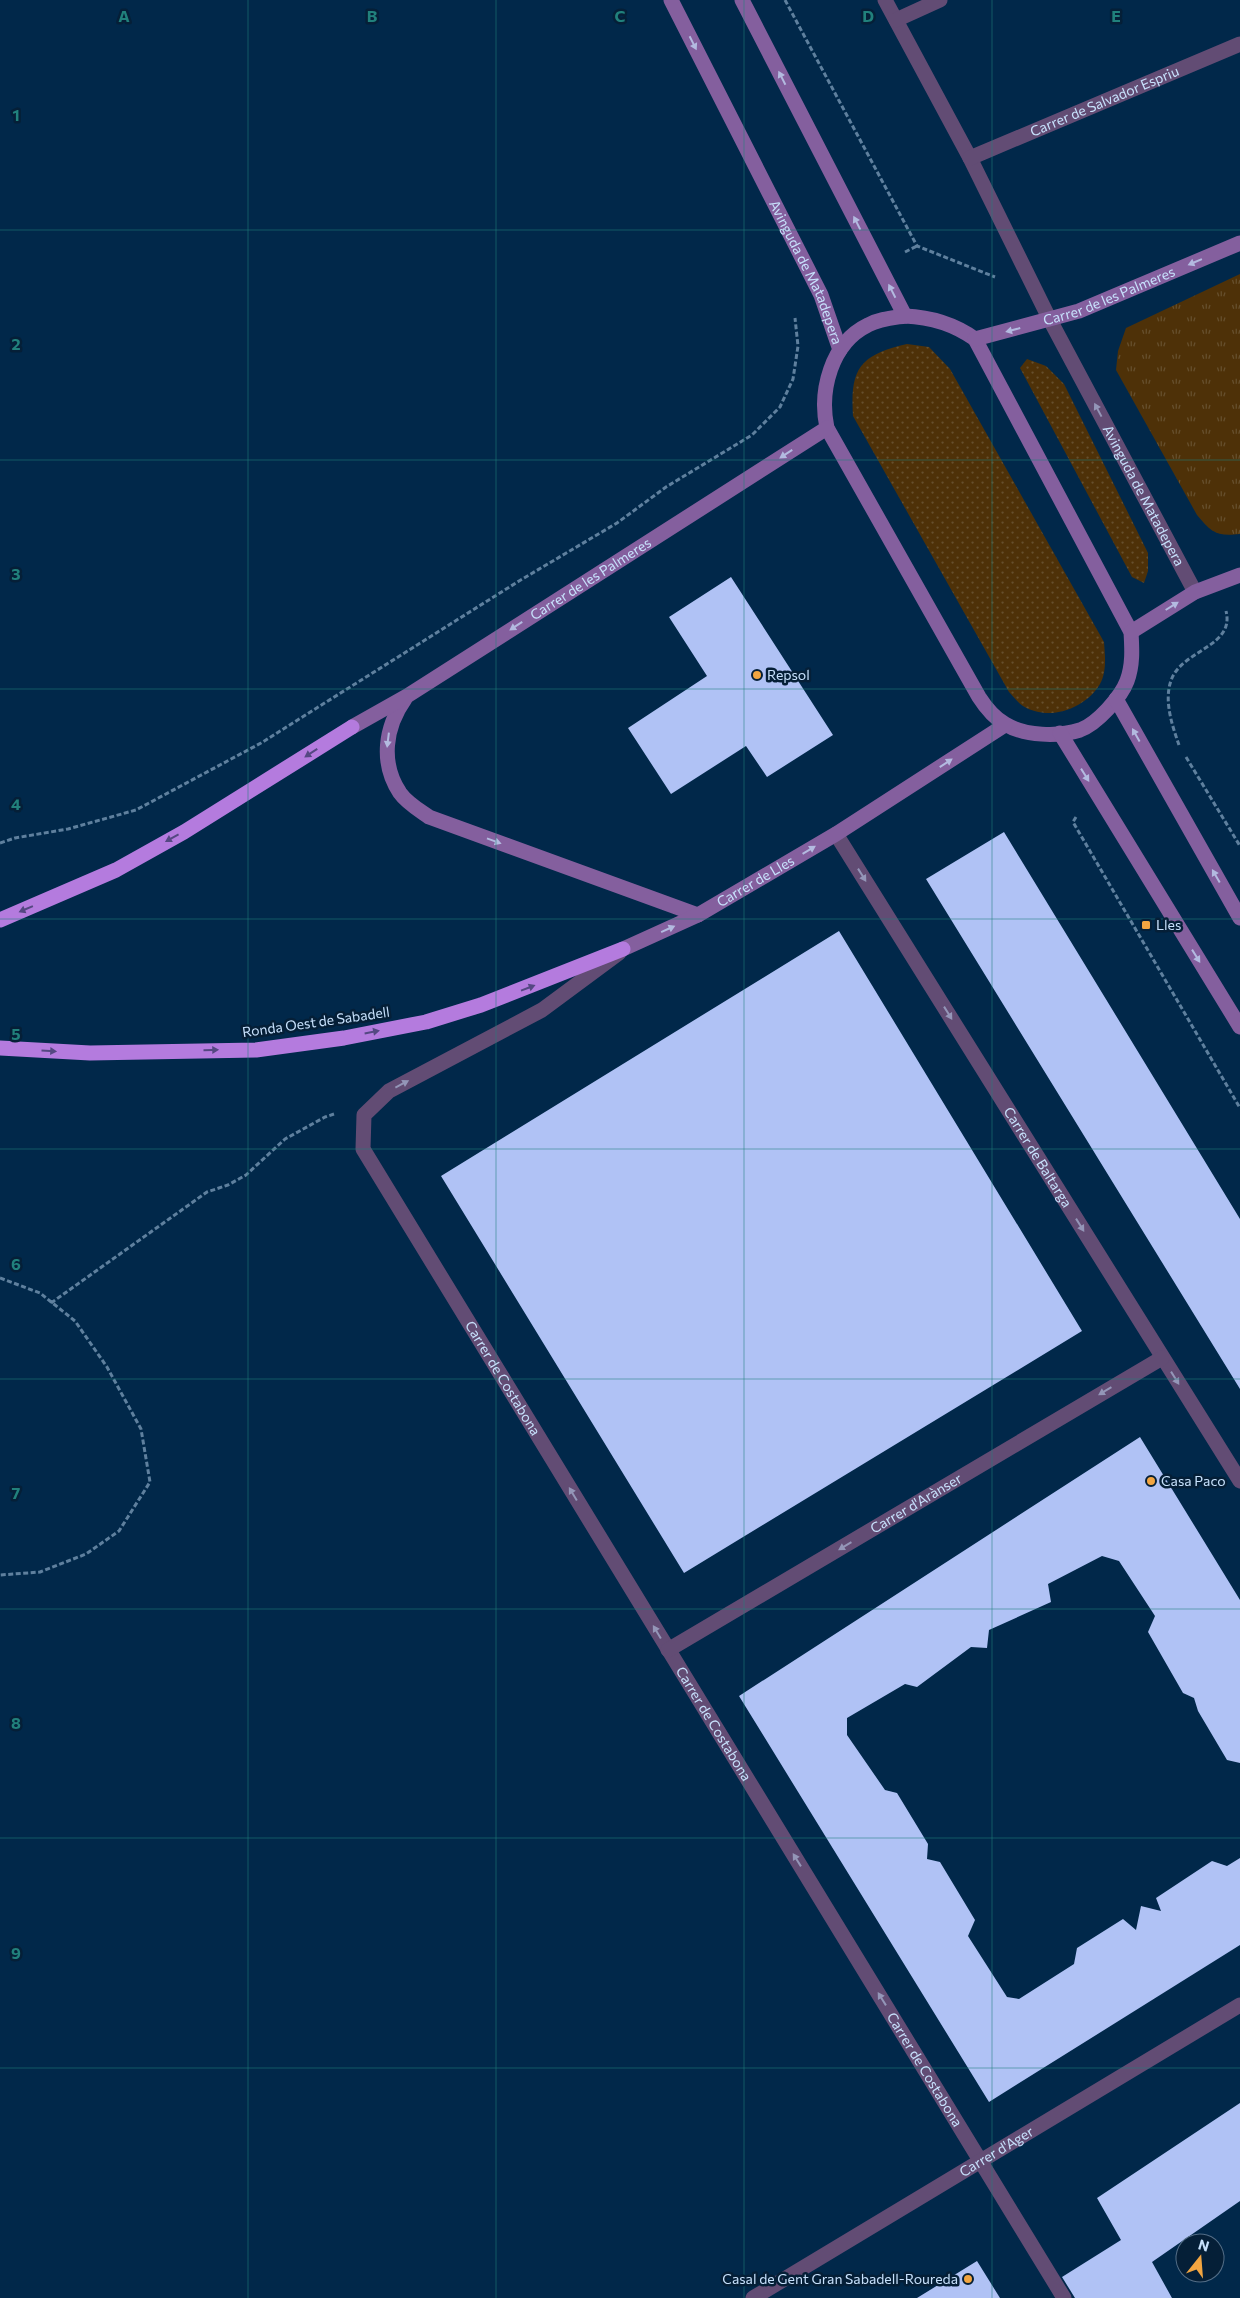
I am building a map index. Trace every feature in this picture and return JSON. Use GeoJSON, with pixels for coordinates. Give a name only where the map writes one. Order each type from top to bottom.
{"type":"FeatureCollection","features":[{"type":"Feature","properties":{"kind":"highway"},"geometry":{"type":"LineString","coordinates":[[0,920],[116,870],[184,832],[352,726]]}},
{"type":"Feature","properties":{"kind":"highway","name":"Ronda Oest de Sabadell"},"geometry":{"type":"LineString","coordinates":[[0,1048],[90,1053],[256,1050],[344,1038],[426,1022],[482,1005],[623,949]]}},
{"type":"Feature","properties":{"kind":"street","name":"Avinguda de Matadepera"},"geometry":{"type":"LineString","coordinates":[[671,0],[821,295],[840,350],[827,380],[824,413],[827,428],[979,697],[990,714],[1005,725]]}},
{"type":"Feature","properties":{"kind":"street"},"geometry":{"type":"LineString","coordinates":[[742,0],[905,316]]}},
{"type":"Feature","properties":{"kind":"street","name":"Avinguda de Matadepera"},"geometry":{"type":"LineString","coordinates":[[885,0],[970,158],[1050,320],[1195,592]]}},
{"type":"Feature","properties":{"kind":"street"},"geometry":{"type":"LineString","coordinates":[[896,20],[940,0]]}},
{"type":"Feature","properties":{"kind":"street","name":"Carrer de Salvador Espriu"},"geometry":{"type":"LineString","coordinates":[[970,158],[1240,44]]}},
{"type":"Feature","properties":{"kind":"street","name":"Carrer de les Palmeres"},"geometry":{"type":"LineString","coordinates":[[975,339],[1079,311],[1240,243]]}},
{"type":"Feature","properties":{"kind":"street"},"geometry":{"type":"LineString","coordinates":[[840,350],[852,335],[868,324],[887,318],[905,316],[923,317],[943,322],[962,330],[975,339],[1131,632],[1132,658],[1127,682],[1116,700],[1103,714],[1081,730],[1060,733],[1019,731],[1005,725]]}},
{"type":"Feature","properties":{"kind":"street","name":"Carrer de les Palmeres"},"geometry":{"type":"LineString","coordinates":[[352,726],[407,696],[827,428]]}},
{"type":"Feature","properties":{"kind":"street"},"geometry":{"type":"LineString","coordinates":[[1131,632],[1195,592],[1240,574]]}},
{"type":"Feature","properties":{"kind":"street"},"geometry":{"type":"LineString","coordinates":[[407,696],[395,714],[389,728],[386,747],[392,778],[400,793],[413,806],[430,817],[698,915]]}},
{"type":"Feature","properties":{"kind":"street"},"geometry":{"type":"LineString","coordinates":[[1116,700],[1240,918]]}},
{"type":"Feature","properties":{"kind":"street","name":"Carrer de Lles"},"geometry":{"type":"LineString","coordinates":[[363,1149],[364,1115],[389,1091],[542,1010],[623,949],[698,915],[836,834],[1005,725]]}},
{"type":"Feature","properties":{"kind":"street"},"geometry":{"type":"LineString","coordinates":[[1060,733],[1240,1027]]}},
{"type":"Feature","properties":{"kind":"street","name":"Carrer de Baltarga"},"geometry":{"type":"LineString","coordinates":[[836,834],[1240,1481]]}},
{"type":"Feature","properties":{"kind":"street","name":"Carrer de Costabona"},"geometry":{"type":"LineString","coordinates":[[363,1149],[1064,2298]]}},
{"type":"Feature","properties":{"kind":"street","name":"Carrer d'Arànser"},"geometry":{"type":"LineString","coordinates":[[668,1650],[1162,1358]]}},
{"type":"Feature","properties":{"kind":"street","name":"Carrer d'Ager"},"geometry":{"type":"LineString","coordinates":[[753,2298],[1240,2005]]}},
{"type":"Feature","properties":{"kind":"path"},"geometry":{"type":"LineString","coordinates":[[785,0],[917,246]]}},
{"type":"Feature","properties":{"kind":"path"},"geometry":{"type":"LineString","coordinates":[[0,843],[14,838],[68,829],[136,810],[261,744],[518,581],[617,523],[666,488],[752,436],[780,407],[793,379],[798,346],[796,318],[821,295]]}},
{"type":"Feature","properties":{"kind":"path"},"geometry":{"type":"LineString","coordinates":[[51,1303],[207,1192],[246,1176],[285,1139],[325,1117],[378,1102]]}},
{"type":"Feature","properties":{"kind":"path"},"geometry":{"type":"LineString","coordinates":[[0,1278],[40,1293],[75,1321],[107,1367],[141,1429],[150,1482],[119,1531],[86,1554],[40,1572],[0,1576]]}},
{"type":"Feature","properties":{"kind":"green space"},"geometry":{"type":"Polygon","coordinates":[[[1240,274],[1240,534],[1226,535],[1215,532],[1206,526],[1197,515],[1116,370],[1118,351],[1126,328],[1240,274]]]}},
{"type":"Feature","properties":{"kind":"green space"},"geometry":{"type":"Polygon","coordinates":[[[907,344],[929,347],[950,369],[1104,642],[1104,674],[1100,684],[1093,693],[1076,706],[1055,713],[1033,711],[1021,705],[1009,692],[853,416],[854,386],[856,375],[861,366],[878,353],[907,344]]]}},
{"type":"Feature","properties":{"kind":"green space"},"geometry":{"type":"Polygon","coordinates":[[[1027,359],[1046,366],[1064,384],[1148,553],[1148,571],[1144,583],[1132,577],[1020,368],[1027,359]]]}},
{"type":"Feature","properties":{"kind":"building"},"geometry":{"type":"Polygon","coordinates":[[[731,577],[833,735],[767,777],[746,746],[671,794],[628,728],[707,676],[669,617],[731,577]]]}},
{"type":"Feature","properties":{"kind":"building"},"geometry":{"type":"Polygon","coordinates":[[[1004,832],[1240,1219],[1240,1389],[926,879],[1004,832]]]}},
{"type":"Feature","properties":{"kind":"building"},"geometry":{"type":"Polygon","coordinates":[[[839,931],[1082,1331],[684,1573],[441,1176],[839,931]]]}},
{"type":"Feature","properties":{"kind":"building"},"geometry":{"type":"Polygon","coordinates":[[[1140,1437],[1240,1600],[1240,1763],[1227,1760],[1198,1711],[1194,1698],[1183,1693],[1148,1632],[1155,1616],[1119,1561],[1102,1556],[1048,1584],[1051,1602],[989,1630],[987,1648],[971,1647],[917,1687],[905,1684],[847,1718],[847,1735],[885,1790],[897,1793],[928,1844],[927,1859],[940,1862],[975,1920],[968,1936],[1007,1997],[1019,1999],[1074,1964],[1077,1948],[1123,1919],[1136,1930],[1141,1906],[1161,1911],[1156,1898],[1212,1861],[1227,1866],[1240,1858],[1240,1945],[989,2102],[739,1696],[1140,1437]]]}},
{"type":"Feature","properties":{"kind":"building"},"geometry":{"type":"Polygon","coordinates":[[[1240,2103],[1240,2201],[1194,2233],[1175,2233],[1175,2246],[1152,2262],[1172,2298],[1075,2298],[1062,2277],[1121,2240],[1097,2198],[1240,2103]]]}},
{"type":"Feature","properties":{"kind":"building","name":"Casal de Gent Gran Sabadell-Roureda"},"geometry":{"type":"Polygon","coordinates":[[[977,2261],[1000,2298],[917,2298],[977,2261]]]}},
{"type":"Feature","properties":{"kind":"place","name":"Repsol"},"geometry":{"type":"Point","coordinates":[757,675]}},
{"type":"Feature","properties":{"kind":"place","name":"Lles"},"geometry":{"type":"Point","coordinates":[1146,925]}},
{"type":"Feature","properties":{"kind":"place","name":"Casa Paco"},"geometry":{"type":"Point","coordinates":[1151,1481]}},
{"type":"Feature","properties":{"kind":"place","name":"Casal de Gent Gran Sabadell-Roureda"},"geometry":{"type":"Point","coordinates":[968,2279]}}]}
